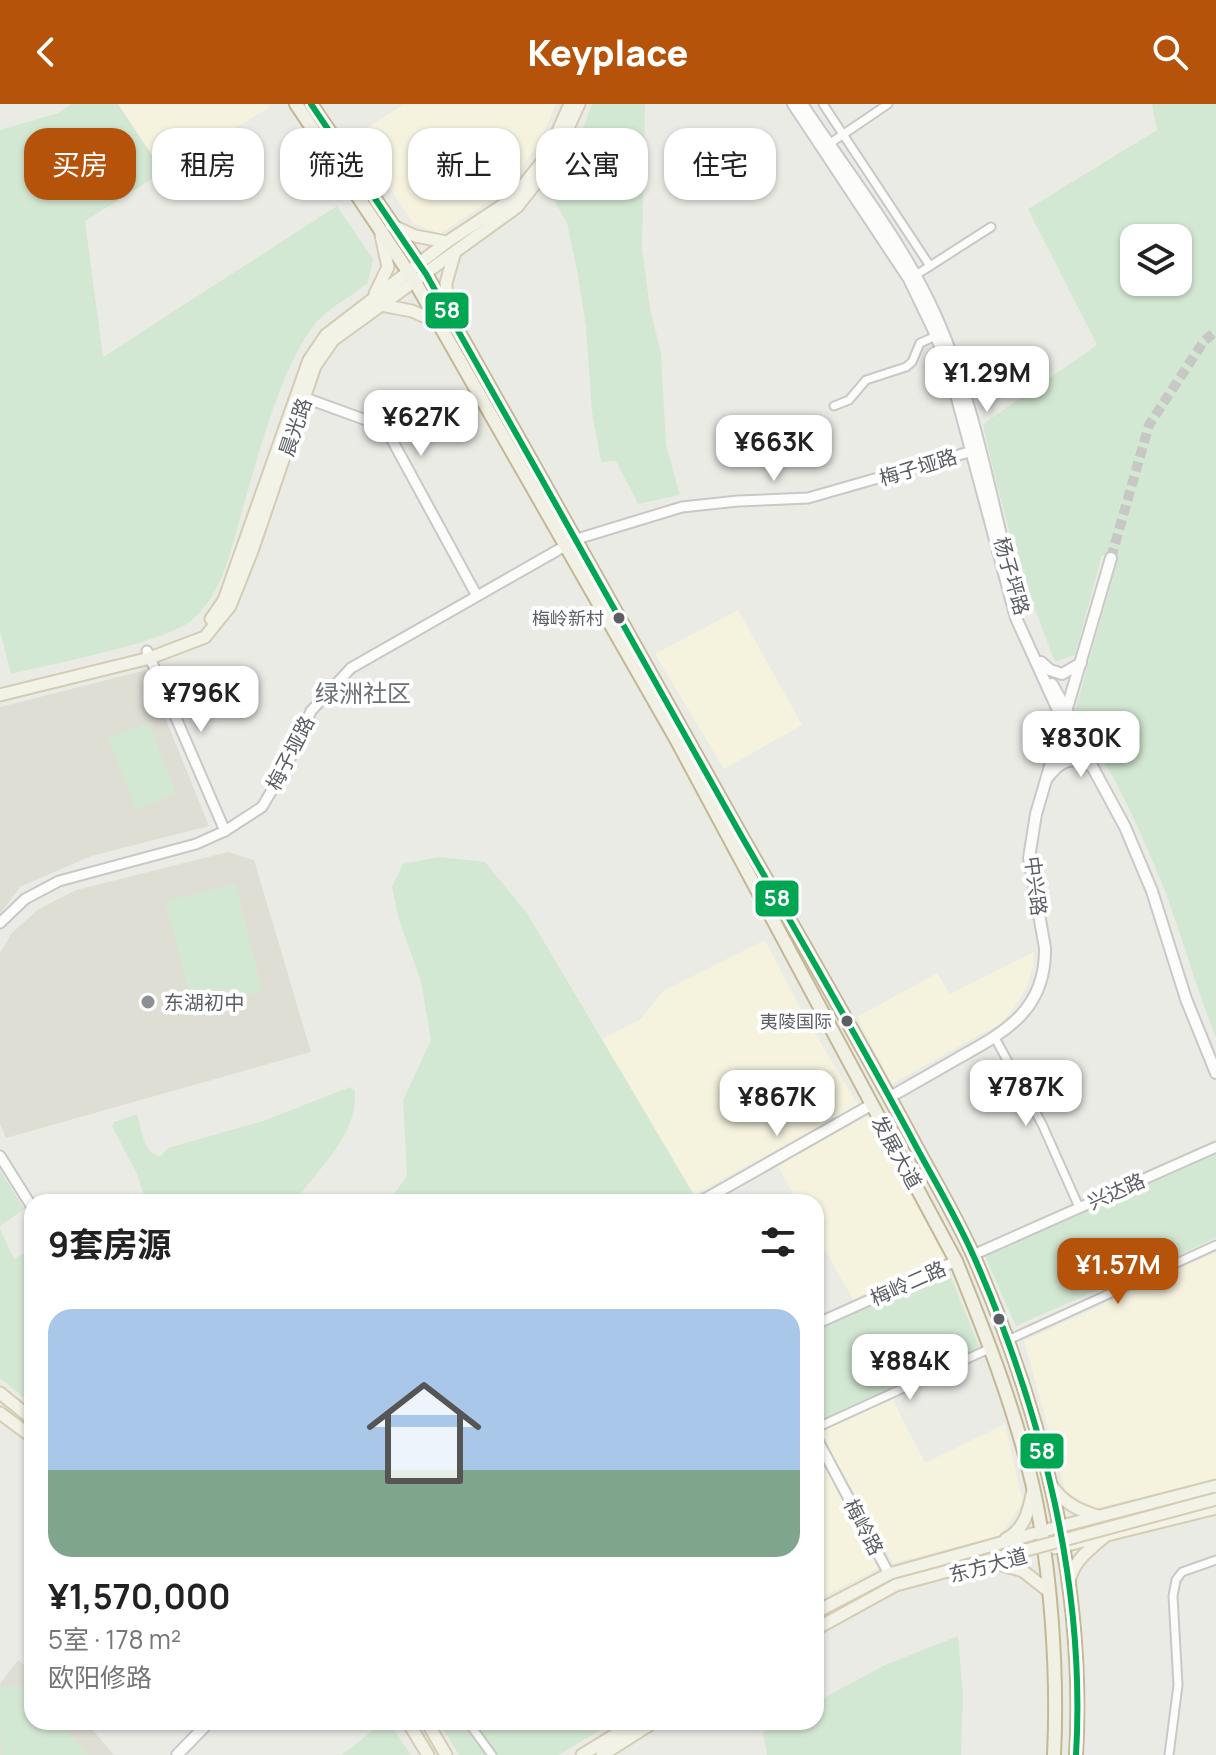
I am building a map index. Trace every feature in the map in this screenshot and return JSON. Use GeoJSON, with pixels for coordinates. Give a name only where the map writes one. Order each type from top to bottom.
{"type":"FeatureCollection","features":[{"type":"Feature","properties":{"kind":"highway","name":"发展大道"},"geometry":{"type":"LineString","coordinates":[[296,104],[448,313],[956,1261],[1015,1418],[1033,1489],[1044,1551],[1054,1686],[1054,1755]]}},
{"type":"Feature","properties":{"kind":"highway","name":"发展大道"},"geometry":{"type":"LineString","coordinates":[[311,104],[386,228]]}},
{"type":"Feature","properties":{"kind":"highway","name":"发展大道"},"geometry":{"type":"LineString","coordinates":[[417,273],[437,322],[661,694],[890,1097],[973,1255],[1008,1340],[1033,1413],[1050,1484],[1069,1582],[1078,1676],[1076,1755]]}},
{"type":"Feature","properties":{"kind":"main road","name":"晨光路"},"geometry":{"type":"LineString","coordinates":[[0,695],[205,637],[230,606],[301,396],[315,366],[333,340],[375,303],[512,199],[547,156],[570,104]]}},
{"type":"Feature","properties":{"kind":"main road","name":"晨光路"},"geometry":{"type":"LineString","coordinates":[[452,247],[517,207],[553,161],[579,104]]}},
{"type":"Feature","properties":{"kind":"main road"},"geometry":{"type":"LineString","coordinates":[[793,104],[909,279],[936,336],[975,450],[1016,618],[1064,714]]}},
{"type":"Feature","properties":{"kind":"main road","name":"杨子坪路"},"geometry":{"type":"LineString","coordinates":[[802,104],[916,275],[957,370],[975,450],[1021,613],[1064,714],[1131,827],[1157,884],[1193,996],[1216,1054]]}},
{"type":"Feature","properties":{"kind":"main road"},"geometry":{"type":"LineString","coordinates":[[437,322],[412,311],[375,303],[388,267],[386,228],[452,247],[446,283],[448,313]]}},
{"type":"Feature","properties":{"kind":"main road","name":"中兴路"},"geometry":{"type":"LineString","coordinates":[[890,1097],[995,1038],[1024,1014],[1033,1001],[1046,964],[1029,858],[1036,814],[1111,558]]}},
{"type":"Feature","properties":{"kind":"main road","name":"晨光路"},"geometry":{"type":"LineString","coordinates":[[0,687],[149,654]]}},
{"type":"Feature","properties":{"kind":"main road"},"geometry":{"type":"LineString","coordinates":[[1041,662],[1050,670],[1062,674],[1082,661]]}},
{"type":"Feature","properties":{"kind":"main road"},"geometry":{"type":"LineString","coordinates":[[1045,780],[1066,760],[1094,764]]}},
{"type":"Feature","properties":{"kind":"main road","name":"杨子坪路"},"geometry":{"type":"LineString","coordinates":[[1094,764],[1152,891],[1186,999],[1216,1073]]}},
{"type":"Feature","properties":{"kind":"main road"},"geometry":{"type":"LineString","coordinates":[[714,1194],[871,1105]]}},
{"type":"Feature","properties":{"kind":"main road"},"geometry":{"type":"LineString","coordinates":[[0,1393],[24,1410]]}},
{"type":"Feature","properties":{"kind":"main road"},"geometry":{"type":"LineString","coordinates":[[0,1413],[24,1432]]}},
{"type":"Feature","properties":{"kind":"main road"},"geometry":{"type":"LineString","coordinates":[[1050,1484],[1063,1501],[1099,1516]]}},
{"type":"Feature","properties":{"kind":"main road","name":"东方大道"},"geometry":{"type":"LineString","coordinates":[[824,1608],[889,1574],[1216,1486]]}},
{"type":"Feature","properties":{"kind":"main road"},"geometry":{"type":"LineString","coordinates":[[996,1544],[1015,1534],[1024,1522],[1033,1489]]}},
{"type":"Feature","properties":{"kind":"main road"},"geometry":{"type":"LineString","coordinates":[[824,1616],[893,1580],[1216,1493]]}},
{"type":"Feature","properties":{"kind":"main road"},"geometry":{"type":"LineString","coordinates":[[824,1625],[896,1585],[1216,1499]]}},
{"type":"Feature","properties":{"kind":"main road","name":"东方大道"},"geometry":{"type":"LineString","coordinates":[[824,1631],[899,1589],[1216,1508]]}},
{"type":"Feature","properties":{"kind":"main road"},"geometry":{"type":"LineString","coordinates":[[1069,1582],[1071,1571],[1082,1555],[1106,1535]]}},
{"type":"Feature","properties":{"kind":"main road"},"geometry":{"type":"LineString","coordinates":[[995,1563],[1023,1571],[1047,1590]]}},
{"type":"Feature","properties":{"kind":"main road"},"geometry":{"type":"LineString","coordinates":[[177,1755],[201,1730]]}},
{"type":"Feature","properties":{"kind":"main road"},"geometry":{"type":"LineString","coordinates":[[413,1730],[428,1755]]}},
{"type":"Feature","properties":{"kind":"main road"},"geometry":{"type":"LineString","coordinates":[[432,1730],[446,1755]]}},
{"type":"Feature","properties":{"kind":"main road"},"geometry":{"type":"LineString","coordinates":[[582,1755],[623,1730]]}},
{"type":"Feature","properties":{"kind":"main road"},"geometry":{"type":"LineString","coordinates":[[602,1755],[641,1730]]}},
{"type":"Feature","properties":{"kind":"street"},"geometry":{"type":"LineString","coordinates":[[823,104],[930,266]]}},
{"type":"Feature","properties":{"kind":"street"},"geometry":{"type":"LineString","coordinates":[[829,144],[888,104]]}},
{"type":"Feature","properties":{"kind":"street"},"geometry":{"type":"LineString","coordinates":[[916,275],[991,227]]}},
{"type":"Feature","properties":{"kind":"street"},"geometry":{"type":"LineString","coordinates":[[834,406],[849,400],[866,380],[906,367],[912,362],[920,343],[936,336]]}},
{"type":"Feature","properties":{"kind":"street"},"geometry":{"type":"LineString","coordinates":[[301,396],[366,420],[391,438],[477,596]]}},
{"type":"Feature","properties":{"kind":"street","name":"梅子垭路"},"geometry":{"type":"LineString","coordinates":[[0,923],[25,899],[59,881],[196,844],[225,831],[262,807],[288,763],[311,711],[351,668],[571,542],[682,507],[808,498],[975,450]]}},
{"type":"Feature","properties":{"kind":"street"},"geometry":{"type":"LineString","coordinates":[[149,654],[225,831]]}},
{"type":"Feature","properties":{"kind":"street"},"geometry":{"type":"LineString","coordinates":[[995,1038],[1042,1124],[1079,1207]]}},
{"type":"Feature","properties":{"kind":"street","name":"兴达路"},"geometry":{"type":"LineString","coordinates":[[973,1255],[1216,1147]]}},
{"type":"Feature","properties":{"kind":"street"},"geometry":{"type":"LineString","coordinates":[[0,1156],[24,1194]]}},
{"type":"Feature","properties":{"kind":"street"},"geometry":{"type":"LineString","coordinates":[[1008,1340],[1216,1245]]}},
{"type":"Feature","properties":{"kind":"street","name":"梅岭二路"},"geometry":{"type":"LineString","coordinates":[[824,1320],[956,1261]]}},
{"type":"Feature","properties":{"kind":"street"},"geometry":{"type":"LineString","coordinates":[[824,1424],[991,1348]]}},
{"type":"Feature","properties":{"kind":"street"},"geometry":{"type":"LineString","coordinates":[[16,1427],[24,1420]]}},
{"type":"Feature","properties":{"kind":"street","name":"梅岭路"},"geometry":{"type":"LineString","coordinates":[[824,1452],[889,1574]]}},
{"type":"Feature","properties":{"kind":"street"},"geometry":{"type":"LineString","coordinates":[[1169,1755],[1178,1685],[1174,1588],[1182,1572],[1216,1560]]}},
{"type":"Feature","properties":{"kind":"street"},"geometry":{"type":"LineString","coordinates":[[474,1730],[492,1755]]}},
{"type":"Feature","properties":{"kind":"shaded area"},"geometry":{"type":"Polygon","coordinates":[[[118,104],[268,104],[270,107],[235,128],[152,128],[152,155],[118,104]]]}},
{"type":"Feature","properties":{"kind":"shaded area"},"geometry":{"type":"Polygon","coordinates":[[[404,104],[556,104],[546,128],[536,128],[536,148],[520,170],[520,128],[408,128],[408,200],[491,200],[440,234],[413,223],[392,192],[392,128],[367,128],[404,104]]]}},
{"type":"Feature","properties":{"kind":"shaded area"},"geometry":{"type":"Polygon","coordinates":[[[738,610],[802,725],[724,769],[655,654],[738,610]]]}},
{"type":"Feature","properties":{"kind":"shaded area"},"geometry":{"type":"Polygon","coordinates":[[[146,670],[209,826],[91,856],[20,887],[0,914],[0,707],[146,670]]]}},
{"type":"Feature","properties":{"kind":"shaded area","name":"东湖初中"},"geometry":{"type":"Polygon","coordinates":[[[228,852],[254,860],[311,1052],[6,1138],[0,1124],[0,953],[11,934],[37,910],[76,890],[228,852]]]}},
{"type":"Feature","properties":{"kind":"shaded area"},"geometry":{"type":"Polygon","coordinates":[[[765,940],[804,1015],[858,1105],[693,1194],[602,1039],[641,1019],[663,991],[765,940]]]}},
{"type":"Feature","properties":{"kind":"shaded area"},"geometry":{"type":"Polygon","coordinates":[[[1034,952],[1026,988],[1001,1023],[892,1084],[857,1017],[937,973],[950,994],[1034,952]]]}},
{"type":"Feature","properties":{"kind":"shaded area"},"geometry":{"type":"Polygon","coordinates":[[[867,1116],[946,1258],[854,1301],[824,1248],[824,1194],[793,1194],[777,1165],[867,1116]]]}},
{"type":"Feature","properties":{"kind":"shaded area"},"geometry":{"type":"Polygon","coordinates":[[[1216,1252],[1216,1479],[1096,1508],[1066,1492],[1024,1341],[1216,1252]]]}},
{"type":"Feature","properties":{"kind":"shaded area"},"geometry":{"type":"Polygon","coordinates":[[[892,1398],[925,1463],[1005,1424],[1023,1502],[999,1536],[893,1563],[824,1439],[824,1430],[892,1398]]]}},
{"type":"Feature","properties":{"kind":"shaded area"},"geometry":{"type":"Polygon","coordinates":[[[824,1461],[881,1567],[824,1596],[824,1461]]]}},
{"type":"Feature","properties":{"kind":"shaded area"},"geometry":{"type":"Polygon","coordinates":[[[18,1660],[24,1665],[24,1730],[93,1730],[114,1755],[0,1755],[0,1684],[18,1660]]]}},
{"type":"Feature","properties":{"kind":"green space"},"geometry":{"type":"Polygon","coordinates":[[[71,104],[118,104],[134,128],[24,128],[24,200],[118,200],[85,221],[103,357],[337,206],[373,259],[368,283],[320,318],[292,364],[263,439],[225,569],[203,609],[178,629],[158,637],[11,674],[0,631],[0,130],[58,113],[71,104]]]}},
{"type":"Feature","properties":{"kind":"green space"},"geometry":{"type":"Polygon","coordinates":[[[592,104],[645,104],[645,128],[583,127],[592,104]]]}},
{"type":"Feature","properties":{"kind":"green space"},"geometry":{"type":"Polygon","coordinates":[[[1152,104],[1216,104],[1216,1037],[1152,859],[1099,751],[1075,710],[1118,559],[1102,555],[1075,655],[1055,662],[1014,545],[983,424],[1097,345],[1028,209],[1157,130],[1152,104]]]}},
{"type":"Feature","properties":{"kind":"green space"},"geometry":{"type":"Polygon","coordinates":[[[136,131],[152,155],[152,179],[136,189],[136,131]]]}},
{"type":"Feature","properties":{"kind":"green space"},"geometry":{"type":"Polygon","coordinates":[[[554,200],[643,200],[642,249],[650,308],[661,353],[666,445],[680,495],[638,504],[616,461],[601,462],[592,412],[586,327],[567,223],[554,200]]]}},
{"type":"Feature","properties":{"kind":"green space"},"geometry":{"type":"Polygon","coordinates":[[[148,723],[176,793],[136,809],[108,738],[148,723]]]}},
{"type":"Feature","properties":{"kind":"green space"},"geometry":{"type":"Polygon","coordinates":[[[439,857],[485,862],[527,913],[693,1194],[394,1194],[407,1176],[403,1100],[431,1040],[421,981],[399,920],[392,887],[403,864],[439,857]]]}},
{"type":"Feature","properties":{"kind":"green space"},"geometry":{"type":"Polygon","coordinates":[[[235,884],[262,991],[193,1009],[165,901],[235,884]]]}},
{"type":"Feature","properties":{"kind":"green space"},"geometry":{"type":"Polygon","coordinates":[[[350,1087],[355,1091],[354,1107],[343,1137],[301,1194],[143,1194],[137,1174],[112,1126],[114,1122],[137,1114],[147,1146],[155,1155],[161,1156],[168,1148],[263,1121],[350,1087]]]}},
{"type":"Feature","properties":{"kind":"green space"},"geometry":{"type":"Polygon","coordinates":[[[1216,1149],[1216,1238],[1016,1326],[984,1254],[1216,1149]]]}},
{"type":"Feature","properties":{"kind":"green space"},"geometry":{"type":"Polygon","coordinates":[[[0,1170],[24,1209],[0,1226],[0,1170]]]}},
{"type":"Feature","properties":{"kind":"green space"},"geometry":{"type":"Polygon","coordinates":[[[0,1229],[14,1259],[24,1253],[24,1396],[0,1378],[0,1229]]]}},
{"type":"Feature","properties":{"kind":"green space"},"geometry":{"type":"Polygon","coordinates":[[[948,1270],[980,1349],[824,1420],[824,1325],[948,1270]]]}},
{"type":"Feature","properties":{"kind":"green space"},"geometry":{"type":"Polygon","coordinates":[[[958,1636],[963,1696],[961,1755],[767,1755],[763,1733],[768,1730],[824,1730],[824,1698],[885,1665],[958,1636]]]}},
{"type":"Feature","properties":{"kind":"green space"},"geometry":{"type":"Polygon","coordinates":[[[24,1687],[24,1730],[66,1730],[89,1755],[1,1755],[0,1688],[24,1687]]]}},
{"type":"Feature","properties":{"kind":"green space"},"geometry":{"type":"Polygon","coordinates":[[[373,1730],[394,1730],[411,1755],[342,1755],[373,1730]]]}},
{"type":"Feature","properties":{"kind":"green space"},"geometry":{"type":"Polygon","coordinates":[[[444,1730],[600,1730],[559,1755],[459,1755],[444,1730]]]}},
{"type":"Feature","properties":{"kind":"tunnel"},"geometry":{"type":"LineString","coordinates":[[1111,558],[1149,425],[1204,341],[1216,331]]}},
{"type":"Feature","properties":{"kind":"transit line","name":"58"},"geometry":{"type":"LineString","coordinates":[[311,104],[426,274],[849,1024],[967,1242],[1020,1376],[1054,1501],[1074,1628],[1076,1755]]}},
{"type":"Feature","properties":{"kind":"place","name":"梅岭新村"},"geometry":{"type":"Point","coordinates":[619,618]}},
{"type":"Feature","properties":{"kind":"place","name":"东湖初中"},"geometry":{"type":"Point","coordinates":[148,1002]}},
{"type":"Feature","properties":{"kind":"place","name":"夷陵国际"},"geometry":{"type":"Point","coordinates":[847,1021]}},
{"type":"Feature","properties":{"kind":"district","name":"绿洲社区"},"geometry":{"type":"Point","coordinates":[363,692]}}]}
